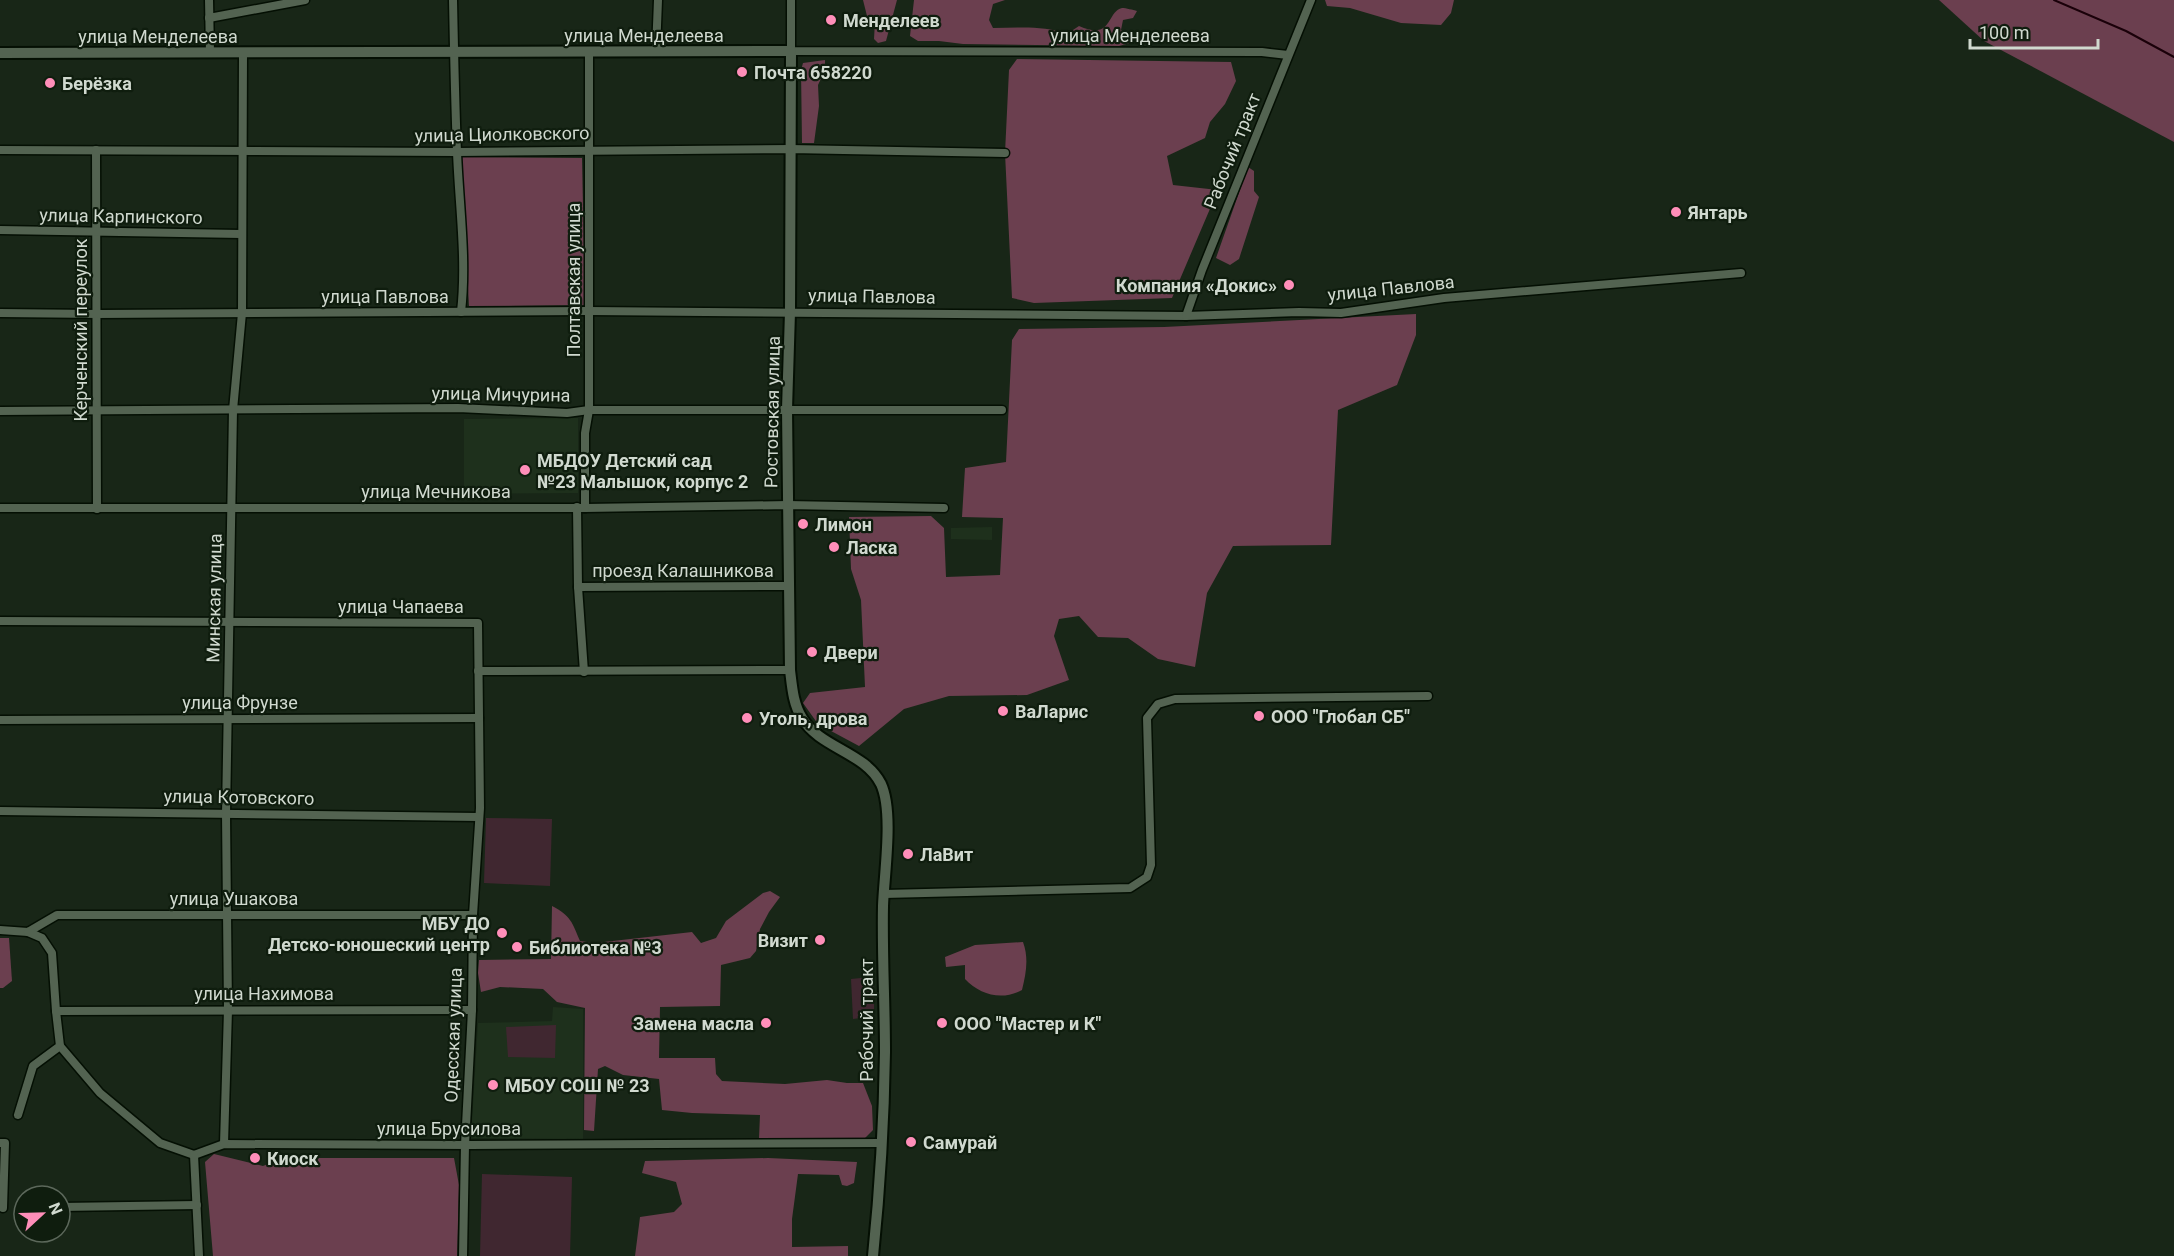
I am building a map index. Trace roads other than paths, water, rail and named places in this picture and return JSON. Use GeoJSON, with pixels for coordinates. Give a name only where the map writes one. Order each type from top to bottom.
{"type":"FeatureCollection","features":[{"type":"Feature","properties":{"kind":"street"},"geometry":{"type":"LineString","coordinates":[[209,0],[210,52]]}},
{"type":"Feature","properties":{"kind":"street"},"geometry":{"type":"LineString","coordinates":[[209,18],[305,0]]}},
{"type":"Feature","properties":{"kind":"street"},"geometry":{"type":"LineString","coordinates":[[453,0],[464,291],[461,312]]}},
{"type":"Feature","properties":{"kind":"street"},"geometry":{"type":"LineString","coordinates":[[656,51],[658,0]]}},
{"type":"Feature","properties":{"kind":"street","name":"Ростовская улица"},"geometry":{"type":"LineString","coordinates":[[791,0],[790,312],[787,409],[790,670],[795,701],[801,717],[811,730],[856,759],[870,770],[881,784]]}},
{"type":"Feature","properties":{"kind":"street","name":"Рабочий тракт"},"geometry":{"type":"LineString","coordinates":[[1186,316],[1202,270],[1311,0]]}},
{"type":"Feature","properties":{"kind":"street","name":"улица Менделеева"},"geometry":{"type":"LineString","coordinates":[[0,53],[790,51],[1250,52],[1288,55]]}},
{"type":"Feature","properties":{"kind":"street","name":"Минская улица"},"geometry":{"type":"LineString","coordinates":[[224,1144],[228,1010],[226,814],[231,507],[233,410],[242,313],[243,53]]}},
{"type":"Feature","properties":{"kind":"street","name":"Полтавская улица"},"geometry":{"type":"LineString","coordinates":[[584,672],[578,587],[585,433],[589,410],[589,53]]}},
{"type":"Feature","properties":{"kind":"street","name":"улица Циолковского"},"geometry":{"type":"LineString","coordinates":[[0,150],[457,152],[790,149],[1005,153]]}},
{"type":"Feature","properties":{"kind":"street","name":"Керченский переулок"},"geometry":{"type":"LineString","coordinates":[[96,150],[97,509]]}},
{"type":"Feature","properties":{"kind":"street","name":"улица Карпинского"},"geometry":{"type":"LineString","coordinates":[[0,230],[241,234]]}},
{"type":"Feature","properties":{"kind":"street","name":"улица Павлова"},"geometry":{"type":"LineString","coordinates":[[0,313],[98,315],[589,311],[1186,316],[1299,312],[1341,313],[1444,298],[1741,273]]}},
{"type":"Feature","properties":{"kind":"street","name":"улица Мичурина"},"geometry":{"type":"LineString","coordinates":[[0,411],[458,408],[567,413],[589,410],[1002,410]]}},
{"type":"Feature","properties":{"kind":"street","name":"улица Мечникова"},"geometry":{"type":"LineString","coordinates":[[0,508],[788,505],[944,508]]}},
{"type":"Feature","properties":{"kind":"street","name":"проезд Калашникова"},"geometry":{"type":"LineString","coordinates":[[578,587],[788,586]]}},
{"type":"Feature","properties":{"kind":"street","name":"улица Чапаева"},"geometry":{"type":"LineString","coordinates":[[0,621],[478,623],[478,671]]}},
{"type":"Feature","properties":{"kind":"street"},"geometry":{"type":"LineString","coordinates":[[478,671],[790,670]]}},
{"type":"Feature","properties":{"kind":"street","name":"Одесская улица"},"geometry":{"type":"LineString","coordinates":[[463,1256],[473,915],[480,808],[478,671]]}},
{"type":"Feature","properties":{"kind":"street"},"geometry":{"type":"LineString","coordinates":[[884,894],[1130,888],[1147,877],[1151,865],[1147,718],[1158,704],[1175,699],[1428,696]]}},
{"type":"Feature","properties":{"kind":"street","name":"улица Фрунзе"},"geometry":{"type":"LineString","coordinates":[[0,720],[479,718]]}},
{"type":"Feature","properties":{"kind":"street","name":"Рабочий тракт"},"geometry":{"type":"LineString","coordinates":[[873,1256],[885,1053],[884,894],[887,816],[881,784]]}},
{"type":"Feature","properties":{"kind":"street","name":"улица Котовского"},"geometry":{"type":"LineString","coordinates":[[0,811],[478,817]]}},
{"type":"Feature","properties":{"kind":"street","name":"улица Ушакова"},"geometry":{"type":"LineString","coordinates":[[27,932],[57,915],[473,915]]}},
{"type":"Feature","properties":{"kind":"street"},"geometry":{"type":"LineString","coordinates":[[0,930],[27,932],[42,938],[52,953],[60,1046],[100,1093],[160,1143],[194,1155],[199,1256]]}},
{"type":"Feature","properties":{"kind":"street","name":"улица Нахимова"},"geometry":{"type":"LineString","coordinates":[[56,1011],[472,1010]]}},
{"type":"Feature","properties":{"kind":"street"},"geometry":{"type":"LineString","coordinates":[[18,1115],[33,1066],[60,1046]]}},
{"type":"Feature","properties":{"kind":"street"},"geometry":{"type":"LineString","coordinates":[[3,1143],[3,1208]]}},
{"type":"Feature","properties":{"kind":"street","name":"улица Брусилова"},"geometry":{"type":"LineString","coordinates":[[194,1155],[224,1144],[881,1143]]}},
{"type":"Feature","properties":{"kind":"street"},"geometry":{"type":"LineString","coordinates":[[72,1207],[197,1205]]}},
{"type":"Feature","properties":{"kind":"waterway"},"geometry":{"type":"LineString","coordinates":[[2054,0],[2126,31],[2174,57]]}},
{"type":"Feature","properties":{"kind":"place","name":"Менделеев"},"geometry":{"type":"Point","coordinates":[831,20]}},
{"type":"Feature","properties":{"kind":"place","name":"Почта 658220"},"geometry":{"type":"Point","coordinates":[742,72]}},
{"type":"Feature","properties":{"kind":"place","name":"Берёзка"},"geometry":{"type":"Point","coordinates":[50,83]}},
{"type":"Feature","properties":{"kind":"place","name":"Янтарь"},"geometry":{"type":"Point","coordinates":[1676,212]}},
{"type":"Feature","properties":{"kind":"place","name":"Компания «Докис»"},"geometry":{"type":"Point","coordinates":[1289,285]}},
{"type":"Feature","properties":{"kind":"place","name":"МБДОУ Детский сад №23 Малышок, корпус 2"},"geometry":{"type":"Point","coordinates":[525,470]}},
{"type":"Feature","properties":{"kind":"place","name":"Лимон"},"geometry":{"type":"Point","coordinates":[803,524]}},
{"type":"Feature","properties":{"kind":"place","name":"Ласка"},"geometry":{"type":"Point","coordinates":[834,547]}},
{"type":"Feature","properties":{"kind":"place","name":"Двери"},"geometry":{"type":"Point","coordinates":[812,652]}},
{"type":"Feature","properties":{"kind":"place","name":"ВаЛарис"},"geometry":{"type":"Point","coordinates":[1003,711]}},
{"type":"Feature","properties":{"kind":"place","name":"ООО \"Глобал СБ\""},"geometry":{"type":"Point","coordinates":[1259,716]}},
{"type":"Feature","properties":{"kind":"place","name":"Уголь, дрова"},"geometry":{"type":"Point","coordinates":[747,718]}},
{"type":"Feature","properties":{"kind":"place","name":"ЛаВит"},"geometry":{"type":"Point","coordinates":[908,854]}},
{"type":"Feature","properties":{"kind":"place","name":"МБУ ДО Детско-юношеский центр"},"geometry":{"type":"Point","coordinates":[502,933]}},
{"type":"Feature","properties":{"kind":"place","name":"Визит"},"geometry":{"type":"Point","coordinates":[820,940]}},
{"type":"Feature","properties":{"kind":"place","name":"Библиотека №3"},"geometry":{"type":"Point","coordinates":[517,947]}},
{"type":"Feature","properties":{"kind":"place","name":"Замена масла"},"geometry":{"type":"Point","coordinates":[766,1023]}},
{"type":"Feature","properties":{"kind":"place","name":"ООО \"Мастер и К\""},"geometry":{"type":"Point","coordinates":[942,1023]}},
{"type":"Feature","properties":{"kind":"place","name":"МБОУ СОШ № 23"},"geometry":{"type":"Point","coordinates":[493,1085]}},
{"type":"Feature","properties":{"kind":"place","name":"Самурай"},"geometry":{"type":"Point","coordinates":[911,1142]}},
{"type":"Feature","properties":{"kind":"place","name":"Киоск"},"geometry":{"type":"Point","coordinates":[255,1158]}}]}
